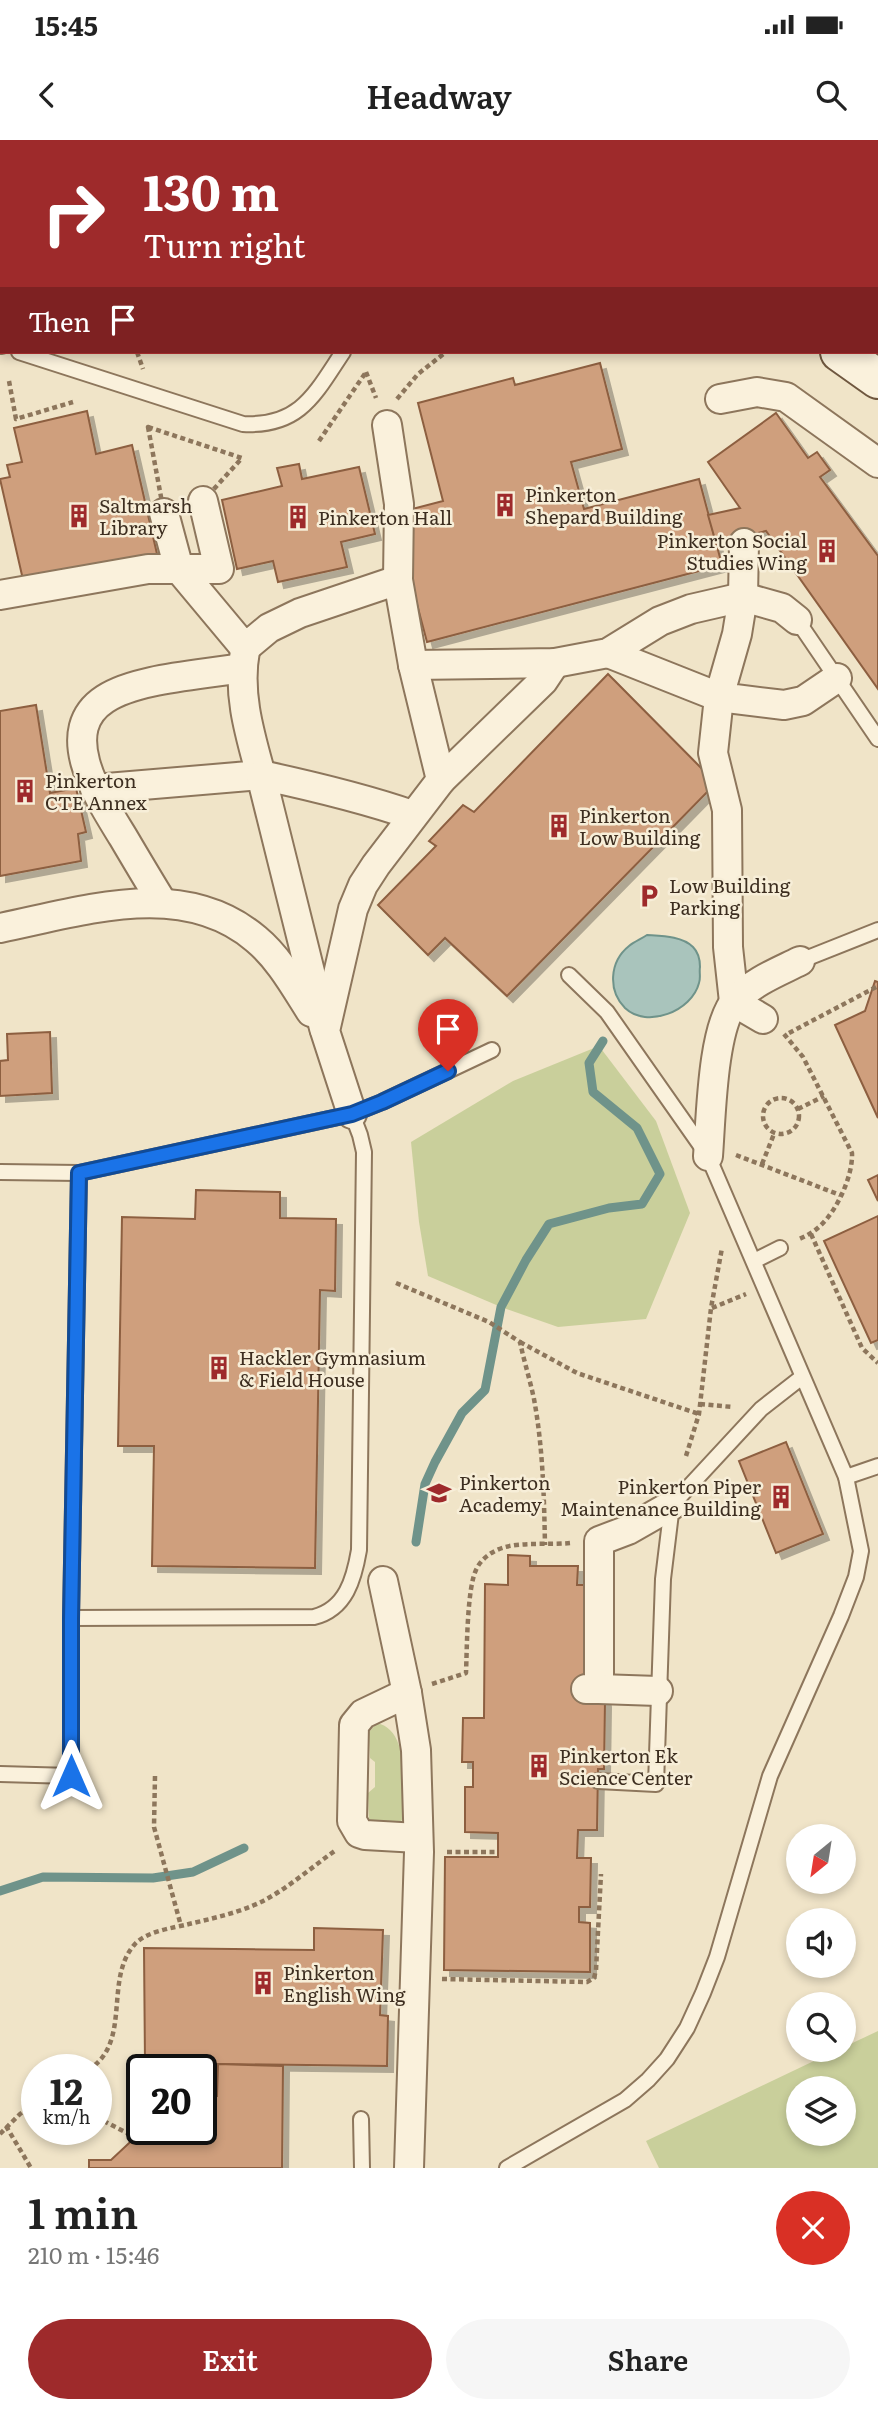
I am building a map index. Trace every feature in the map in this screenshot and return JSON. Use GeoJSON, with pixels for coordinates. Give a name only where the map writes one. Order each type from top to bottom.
{"type":"FeatureCollection","features":[{"type":"Feature","properties":{"kind":"street"},"geometry":{"type":"LineString","coordinates":[[843,354],[878,379]]}},
{"type":"Feature","properties":{"kind":"street"},"geometry":{"type":"LineString","coordinates":[[720,399],[757,392],[786,397],[878,463]]}},
{"type":"Feature","properties":{"kind":"street"},"geometry":{"type":"LineString","coordinates":[[390,415],[399,504],[398,580],[413,665],[440,780]]}},
{"type":"Feature","properties":{"kind":"street"},"geometry":{"type":"LineString","coordinates":[[0,595],[148,569],[219,569],[202,501]]}},
{"type":"Feature","properties":{"kind":"street"},"geometry":{"type":"LineString","coordinates":[[164,513],[179,569],[243,658],[245,714],[324,1031],[352,1114]]}},
{"type":"Feature","properties":{"kind":"street"},"geometry":{"type":"LineString","coordinates":[[734,1002],[728,947],[727,810],[713,753],[719,697],[737,634],[743,597],[744,543]]}},
{"type":"Feature","properties":{"kind":"street"},"geometry":{"type":"LineString","coordinates":[[162,902],[94,789],[84,759],[82,736],[87,719],[94,709],[105,699],[122,691],[243,658],[269,628],[300,613],[398,580]]}},
{"type":"Feature","properties":{"kind":"street"},"geometry":{"type":"LineString","coordinates":[[413,665],[555,663],[608,653],[660,621],[691,608],[743,597],[782,608],[797,620]]}},
{"type":"Feature","properties":{"kind":"street"},"geometry":{"type":"LineString","coordinates":[[608,653],[719,697],[784,705],[803,701],[837,678]]}},
{"type":"Feature","properties":{"kind":"street"},"geometry":{"type":"LineString","coordinates":[[324,1031],[352,909],[363,886],[440,780],[543,681],[555,663]]}},
{"type":"Feature","properties":{"kind":"street"},"geometry":{"type":"LineString","coordinates":[[94,789],[261,775],[356,797],[412,815]]}},
{"type":"Feature","properties":{"kind":"street"},"geometry":{"type":"LineString","coordinates":[[0,928],[115,905],[162,902],[204,909],[230,920],[258,940],[285,973],[324,1031]]}},
{"type":"Feature","properties":{"kind":"street"},"geometry":{"type":"LineString","coordinates":[[708,1156],[722,1028],[734,1002],[754,984],[800,961]]}},
{"type":"Feature","properties":{"kind":"street"},"geometry":{"type":"LineString","coordinates":[[734,1002],[774,1027]]}},
{"type":"Feature","properties":{"kind":"street"},"geometry":{"type":"LineString","coordinates":[[658,1691],[592,1689],[599,1541],[628,1530],[672,1506]]}},
{"type":"Feature","properties":{"kind":"street"},"geometry":{"type":"LineString","coordinates":[[383,1581],[416,1750],[418,1845],[410,2168]]}},
{"type":"Feature","properties":{"kind":"street"},"geometry":{"type":"LineString","coordinates":[[407,1693],[363,1714],[354,1725],[352,1821],[359,1833],[418,1845]]}},
{"type":"Feature","properties":{"kind":"lane"},"geometry":{"type":"LineString","coordinates":[[25,354],[243,424],[262,425],[287,418],[307,404],[342,354]]}},
{"type":"Feature","properties":{"kind":"lane"},"geometry":{"type":"LineString","coordinates":[[797,620],[878,738]]}},
{"type":"Feature","properties":{"kind":"lane"},"geometry":{"type":"LineString","coordinates":[[800,961],[878,930]]}},
{"type":"Feature","properties":{"kind":"lane"},"geometry":{"type":"LineString","coordinates":[[507,2168],[625,2100],[661,2066],[687,2028],[717,1957],[770,1776],[841,1616],[856,1577],[861,1551],[846,1477],[708,1156],[607,1012],[569,975]]}},
{"type":"Feature","properties":{"kind":"lane"},"geometry":{"type":"LineString","coordinates":[[0,1172],[79,1173],[352,1114],[492,1050]]}},
{"type":"Feature","properties":{"kind":"lane"},"geometry":{"type":"LineString","coordinates":[[71,1619],[314,1617],[329,1613],[348,1589],[356,1569],[359,1550],[364,1153],[352,1114]]}},
{"type":"Feature","properties":{"kind":"lane"},"geometry":{"type":"LineString","coordinates":[[0,1774],[71,1776],[79,1173]]}},
{"type":"Feature","properties":{"kind":"lane"},"geometry":{"type":"LineString","coordinates":[[754,1261],[780,1248]]}},
{"type":"Feature","properties":{"kind":"lane"},"geometry":{"type":"LineString","coordinates":[[598,1782],[656,1784],[663,1579],[672,1506],[761,1409],[802,1377]]}},
{"type":"Feature","properties":{"kind":"lane"},"geometry":{"type":"LineString","coordinates":[[846,1477],[878,1466]]}},
{"type":"Feature","properties":{"kind":"lane"},"geometry":{"type":"LineString","coordinates":[[361,2119],[362,2168]]}},
{"type":"Feature","properties":{"kind":"path"},"geometry":{"type":"LineString","coordinates":[[138,354],[144,369]]}},
{"type":"Feature","properties":{"kind":"path"},"geometry":{"type":"LineString","coordinates":[[390,415],[418,374],[443,354]]}},
{"type":"Feature","properties":{"kind":"path"},"geometry":{"type":"LineString","coordinates":[[319,442],[366,372]]}},
{"type":"Feature","properties":{"kind":"path"},"geometry":{"type":"LineString","coordinates":[[9,381],[16,419],[73,402]]}},
{"type":"Feature","properties":{"kind":"path"},"geometry":{"type":"LineString","coordinates":[[148,427],[242,458],[202,501],[164,513],[148,427]]}},
{"type":"Feature","properties":{"kind":"path"},"geometry":{"type":"LineString","coordinates":[[796,1240],[811,1234],[831,1213],[852,1165],[852,1153],[803,1057],[774,1027],[878,986]]}},
{"type":"Feature","properties":{"kind":"path"},"geometry":{"type":"LineString","coordinates":[[798,1109],[824,1096]]}},
{"type":"Feature","properties":{"kind":"path"},"geometry":{"type":"LineString","coordinates":[[778,1098],[795,1103],[799,1120],[793,1129],[789,1132],[774,1133],[764,1122],[767,1104],[778,1098]]}},
{"type":"Feature","properties":{"kind":"path"},"geometry":{"type":"LineString","coordinates":[[762,1164],[774,1133]]}},
{"type":"Feature","properties":{"kind":"path"},"geometry":{"type":"LineString","coordinates":[[708,1156],[733,1154],[840,1195]]}},
{"type":"Feature","properties":{"kind":"path"},"geometry":{"type":"LineString","coordinates":[[684,1464],[699,1414],[711,1308],[730,1206]]}},
{"type":"Feature","properties":{"kind":"path"},"geometry":{"type":"LineString","coordinates":[[811,1234],[862,1348],[878,1363]]}},
{"type":"Feature","properties":{"kind":"path"},"geometry":{"type":"LineString","coordinates":[[396,1283],[489,1322],[577,1373],[699,1414]]}},
{"type":"Feature","properties":{"kind":"path"},"geometry":{"type":"LineString","coordinates":[[711,1308],[765,1287]]}},
{"type":"Feature","properties":{"kind":"path"},"geometry":{"type":"LineString","coordinates":[[520,1342],[534,1397],[540,1438],[545,1545]]}},
{"type":"Feature","properties":{"kind":"path"},"geometry":{"type":"LineString","coordinates":[[407,1693],[466,1672],[472,1584],[476,1569],[496,1549],[599,1541]]}},
{"type":"Feature","properties":{"kind":"path"},"geometry":{"type":"LineString","coordinates":[[155,1776],[154,1827],[181,1926]]}},
{"type":"Feature","properties":{"kind":"path"},"geometry":{"type":"LineString","coordinates":[[103,2054],[112,2036],[119,1980],[128,1953],[137,1941],[150,1935],[223,1916],[264,1900],[359,1833]]}},
{"type":"Feature","properties":{"kind":"path"},"geometry":{"type":"LineString","coordinates":[[418,1845],[498,1853]]}},
{"type":"Feature","properties":{"kind":"path"},"geometry":{"type":"LineString","coordinates":[[416,1979],[587,1982],[594,1978],[596,1970],[601,1874]]}},
{"type":"Feature","properties":{"kind":"path"},"geometry":{"type":"LineString","coordinates":[[0,2134],[21,2114]]}},
{"type":"Feature","properties":{"kind":"path"},"geometry":{"type":"LineString","coordinates":[[6,2126],[32,2168]]}},
{"type":"Feature","properties":{"kind":"green space"},"geometry":{"type":"Polygon","coordinates":[[[599,1046],[656,1121],[690,1213],[646,1319],[558,1327],[501,1307],[428,1276],[419,1222],[411,1142],[513,1081],[599,1046]]]}},
{"type":"Feature","properties":{"kind":"green space"},"geometry":{"type":"Polygon","coordinates":[[[377,1723],[388,1728],[396,1738],[400,1750],[403,1779],[402,1820],[399,1823],[373,1824],[369,1821],[368,1793],[375,1787],[375,1762],[370,1758],[369,1732],[377,1723]]]}},
{"type":"Feature","properties":{"kind":"green space"},"geometry":{"type":"Polygon","coordinates":[[[878,2031],[878,2168],[659,2168],[646,2141],[812,2062],[856,2062],[856,2041],[878,2031]]]}},
{"type":"Feature","properties":{"kind":"water"},"geometry":{"type":"Polygon","coordinates":[[[647,935],[672,937],[688,943],[695,949],[700,962],[700,981],[688,1002],[668,1014],[656,1017],[634,1014],[625,1008],[619,1001],[613,977],[614,968],[622,953],[647,935]]]}},
{"type":"Feature","properties":{"kind":"building","name":"Pinkerton Shepard Building"},"geometry":{"type":"Polygon","coordinates":[[[600,363],[622,449],[571,462],[584,509],[699,479],[722,565],[427,642],[393,514],[443,501],[418,403],[513,378],[515,385],[600,363]]]}},
{"type":"Feature","properties":{"kind":"building","name":"Saltmarsh Library"},"geometry":{"type":"Polygon","coordinates":[[[87,411],[96,454],[132,445],[157,554],[24,584],[0,479],[10,477],[7,465],[22,462],[14,428],[87,411]]]}},
{"type":"Feature","properties":{"kind":"building","name":"Pinkerton Social Studies Wing"},"geometry":{"type":"Polygon","coordinates":[[[776,413],[808,458],[817,452],[830,470],[820,477],[878,556],[878,689],[766,531],[716,543],[708,515],[740,508],[708,462],[776,413]]]}},
{"type":"Feature","properties":{"kind":"building","name":"Pinkerton Hall"},"geometry":{"type":"Polygon","coordinates":[[[299,464],[302,479],[359,467],[375,534],[341,542],[347,567],[278,582],[273,561],[237,569],[222,500],[282,486],[277,468],[299,464]]]}},
{"type":"Feature","properties":{"kind":"building","name":"Pinkerton Low Building"},"geometry":{"type":"Polygon","coordinates":[[[608,674],[716,783],[507,996],[445,938],[428,955],[378,905],[436,846],[429,841],[463,805],[474,812],[608,674]]]}},
{"type":"Feature","properties":{"kind":"building","name":"Pinkerton CTE Annex"},"geometry":{"type":"Polygon","coordinates":[[[36,705],[50,793],[76,788],[86,832],[78,834],[81,861],[0,876],[0,711],[36,705]]]}},
{"type":"Feature","properties":{"kind":"building"},"geometry":{"type":"Polygon","coordinates":[[[875,981],[878,982],[878,1118],[835,1025],[865,1011],[875,981]]]}},
{"type":"Feature","properties":{"kind":"building"},"geometry":{"type":"Polygon","coordinates":[[[50,1032],[52,1093],[0,1096],[0,1061],[8,1060],[7,1034],[50,1032]]]}},
{"type":"Feature","properties":{"kind":"building"},"geometry":{"type":"Polygon","coordinates":[[[878,1175],[878,1201],[868,1180],[878,1175]]]}},
{"type":"Feature","properties":{"kind":"building","name":"Hackler Gymnasium & Field House"},"geometry":{"type":"Polygon","coordinates":[[[196,1190],[280,1192],[280,1218],[336,1219],[335,1291],[320,1290],[315,1568],[152,1566],[154,1446],[118,1446],[122,1217],[195,1219],[196,1190]]]}},
{"type":"Feature","properties":{"kind":"building"},"geometry":{"type":"Polygon","coordinates":[[[878,1216],[878,1340],[871,1343],[824,1241],[878,1216]]]}},
{"type":"Feature","properties":{"kind":"building","name":"Pinkerton Piper Maintenance Building"},"geometry":{"type":"Polygon","coordinates":[[[786,1442],[823,1534],[776,1553],[739,1461],[786,1442]]]}},
{"type":"Feature","properties":{"kind":"building","name":"Pinkerton Ek Science Center"},"geometry":{"type":"Polygon","coordinates":[[[508,1555],[530,1556],[530,1566],[578,1566],[577,1585],[587,1585],[605,1701],[604,1769],[598,1769],[597,1830],[578,1830],[577,1858],[591,1858],[590,1907],[579,1907],[579,1922],[590,1923],[590,1972],[444,1970],[445,1857],[498,1857],[498,1833],[465,1832],[465,1787],[473,1787],[473,1762],[462,1762],[463,1718],[484,1718],[485,1584],[508,1585],[508,1555]]]}},
{"type":"Feature","properties":{"kind":"building","name":"Pinkerton English Wing"},"geometry":{"type":"Polygon","coordinates":[[[314,1928],[383,1930],[380,2015],[388,2016],[387,2066],[217,2064],[217,2054],[145,2054],[144,1948],[314,1950],[314,1928]]]}},
{"type":"Feature","properties":{"kind":"building"},"geometry":{"type":"Polygon","coordinates":[[[218,2064],[283,2066],[282,2168],[89,2168],[89,2160],[111,2160],[127,2145],[217,2145],[218,2064]]]}},
{"type":"Feature","properties":{"kind":"waterway"},"geometry":{"type":"LineString","coordinates":[[416,1542],[425,1484],[462,1413],[485,1390],[501,1307],[549,1224],[609,1208],[642,1204],[660,1174],[637,1128],[593,1092],[589,1063],[603,1041]]}},
{"type":"Feature","properties":{"kind":"waterway"},"geometry":{"type":"LineString","coordinates":[[0,1891],[43,1877],[153,1878],[193,1872],[244,1848]]}},
{"type":"Feature","properties":{"kind":"place","name":"Pinkerton Shepard Building"},"geometry":{"type":"Point","coordinates":[505,505]}},
{"type":"Feature","properties":{"kind":"place","name":"Saltmarsh Library"},"geometry":{"type":"Point","coordinates":[79,516]}},
{"type":"Feature","properties":{"kind":"place","name":"Pinkerton Hall"},"geometry":{"type":"Point","coordinates":[298,517]}},
{"type":"Feature","properties":{"kind":"place","name":"Pinkerton Social Studies Wing"},"geometry":{"type":"Point","coordinates":[827,551]}},
{"type":"Feature","properties":{"kind":"place","name":"Pinkerton CTE Annex"},"geometry":{"type":"Point","coordinates":[25,791]}},
{"type":"Feature","properties":{"kind":"place","name":"Pinkerton Low Building"},"geometry":{"type":"Point","coordinates":[559,826]}},
{"type":"Feature","properties":{"kind":"place","name":"Low Building Parking"},"geometry":{"type":"Point","coordinates":[649,896]}},
{"type":"Feature","properties":{"kind":"place","name":"Hackler Gymnasium & Field House"},"geometry":{"type":"Point","coordinates":[219,1368]}},
{"type":"Feature","properties":{"kind":"place","name":"Pinkerton Academy"},"geometry":{"type":"Point","coordinates":[439,1493]}},
{"type":"Feature","properties":{"kind":"place","name":"Pinkerton Piper Maintenance Building"},"geometry":{"type":"Point","coordinates":[781,1497]}},
{"type":"Feature","properties":{"kind":"place","name":"Pinkerton Ek Science Center"},"geometry":{"type":"Point","coordinates":[539,1766]}},
{"type":"Feature","properties":{"kind":"place","name":"Pinkerton English Wing"},"geometry":{"type":"Point","coordinates":[263,1983]}},
{"type":"Feature","properties":{"kind":"route"},"geometry":{"type":"LineString","coordinates":[[71,1776],[79,1173],[352,1114],[448,1071]]}}]}
